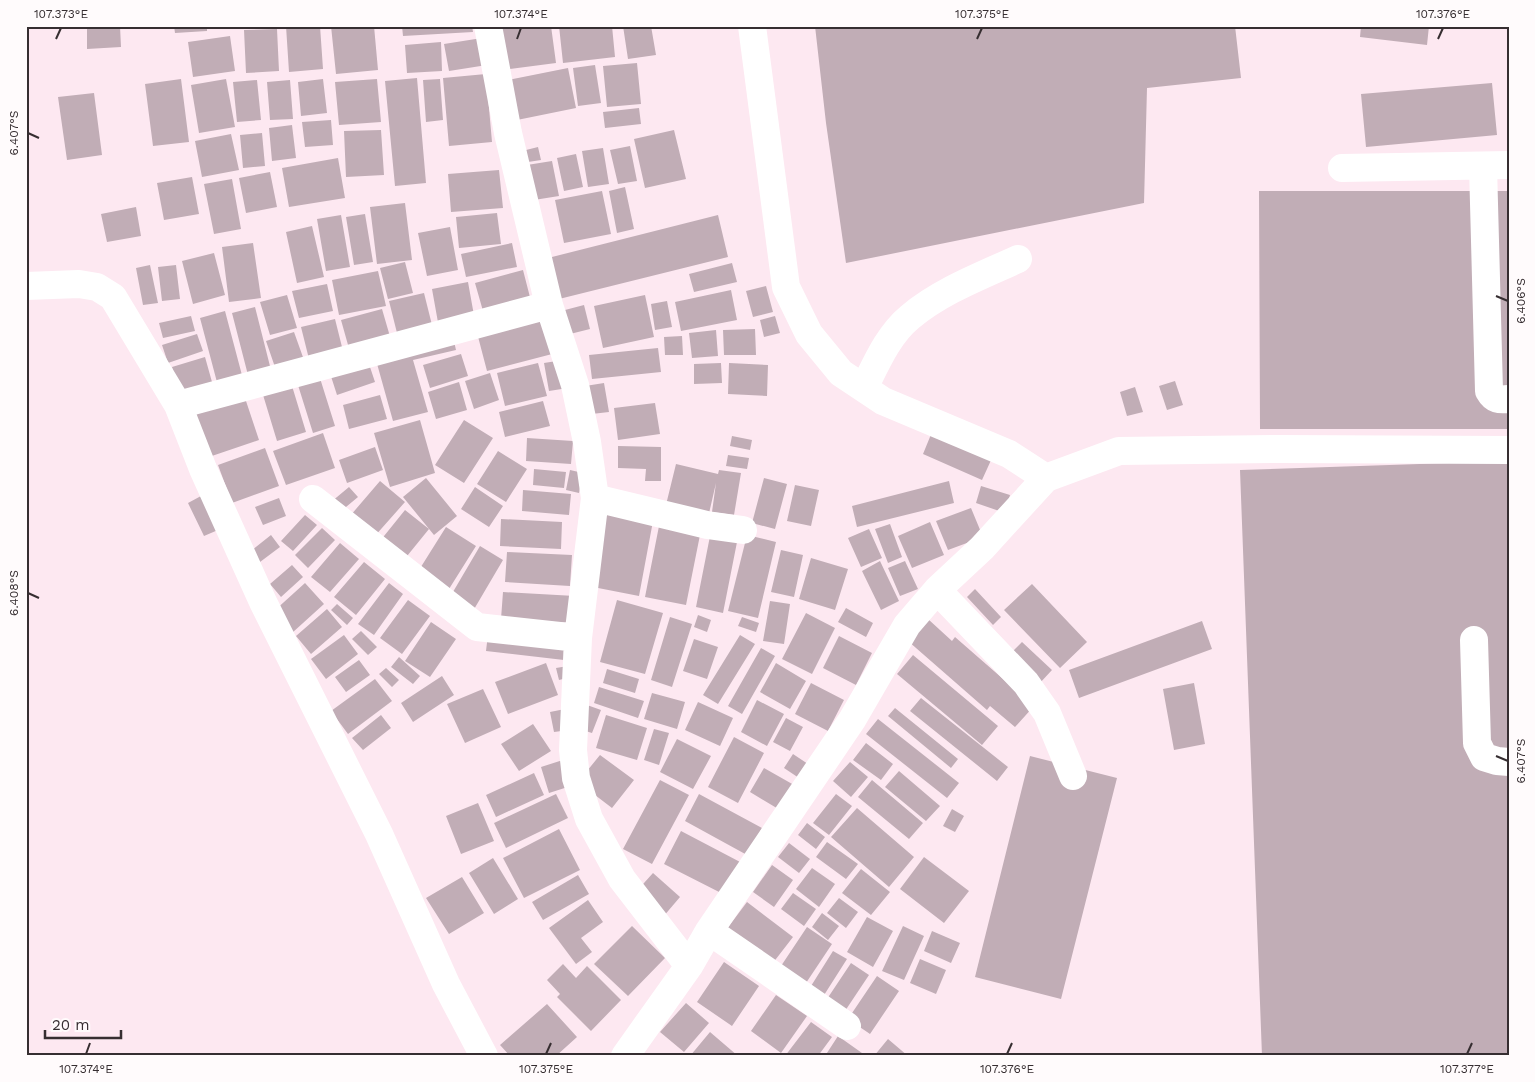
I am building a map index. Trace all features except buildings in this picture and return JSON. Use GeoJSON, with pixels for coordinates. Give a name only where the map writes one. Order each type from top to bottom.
{"type":"FeatureCollection","features":[{"type":"Feature","properties":{"kind":"street"},"geometry":{"type":"LineString","coordinates":[[488,26],[508,133],[549,305],[575,385],[596,498],[578,638],[573,750],[576,778],[588,819],[622,879],[689,966]]}},
{"type":"Feature","properties":{"kind":"street"},"geometry":{"type":"LineString","coordinates":[[752,26],[786,287],[809,334],[841,373],[883,401],[1009,454],[1046,478]]}},
{"type":"Feature","properties":{"kind":"street"},"geometry":{"type":"LineString","coordinates":[[1342,168],[1496,166],[1489,391],[1492,397],[1498,400],[1509,399]]}},
{"type":"Feature","properties":{"kind":"street"},"geometry":{"type":"LineString","coordinates":[[864,388],[884,349],[909,318],[954,288],[1018,259]]}},
{"type":"Feature","properties":{"kind":"street"},"geometry":{"type":"LineString","coordinates":[[26,286],[97,287],[113,298],[178,405],[204,470],[263,602],[379,834],[446,984],[484,1056]]}},
{"type":"Feature","properties":{"kind":"street"},"geometry":{"type":"LineString","coordinates":[[178,405],[549,305]]}},
{"type":"Feature","properties":{"kind":"street"},"geometry":{"type":"LineString","coordinates":[[626,1056],[689,966],[709,931],[852,720],[907,625],[937,590],[982,548],[1046,478],[1119,451],[1279,448],[1509,450]]}},
{"type":"Feature","properties":{"kind":"street"},"geometry":{"type":"LineString","coordinates":[[596,498],[707,525],[743,530]]}},
{"type":"Feature","properties":{"kind":"street"},"geometry":{"type":"LineString","coordinates":[[313,499],[477,627],[578,638]]}},
{"type":"Feature","properties":{"kind":"street"},"geometry":{"type":"LineString","coordinates":[[937,590],[1026,683],[1047,714],[1073,776]]}},
{"type":"Feature","properties":{"kind":"street"},"geometry":{"type":"LineString","coordinates":[[1474,640],[1476,743],[1484,757],[1509,762]]}},
{"type":"Feature","properties":{"kind":"street"},"geometry":{"type":"LineString","coordinates":[[709,931],[846,1026]]}}]}
